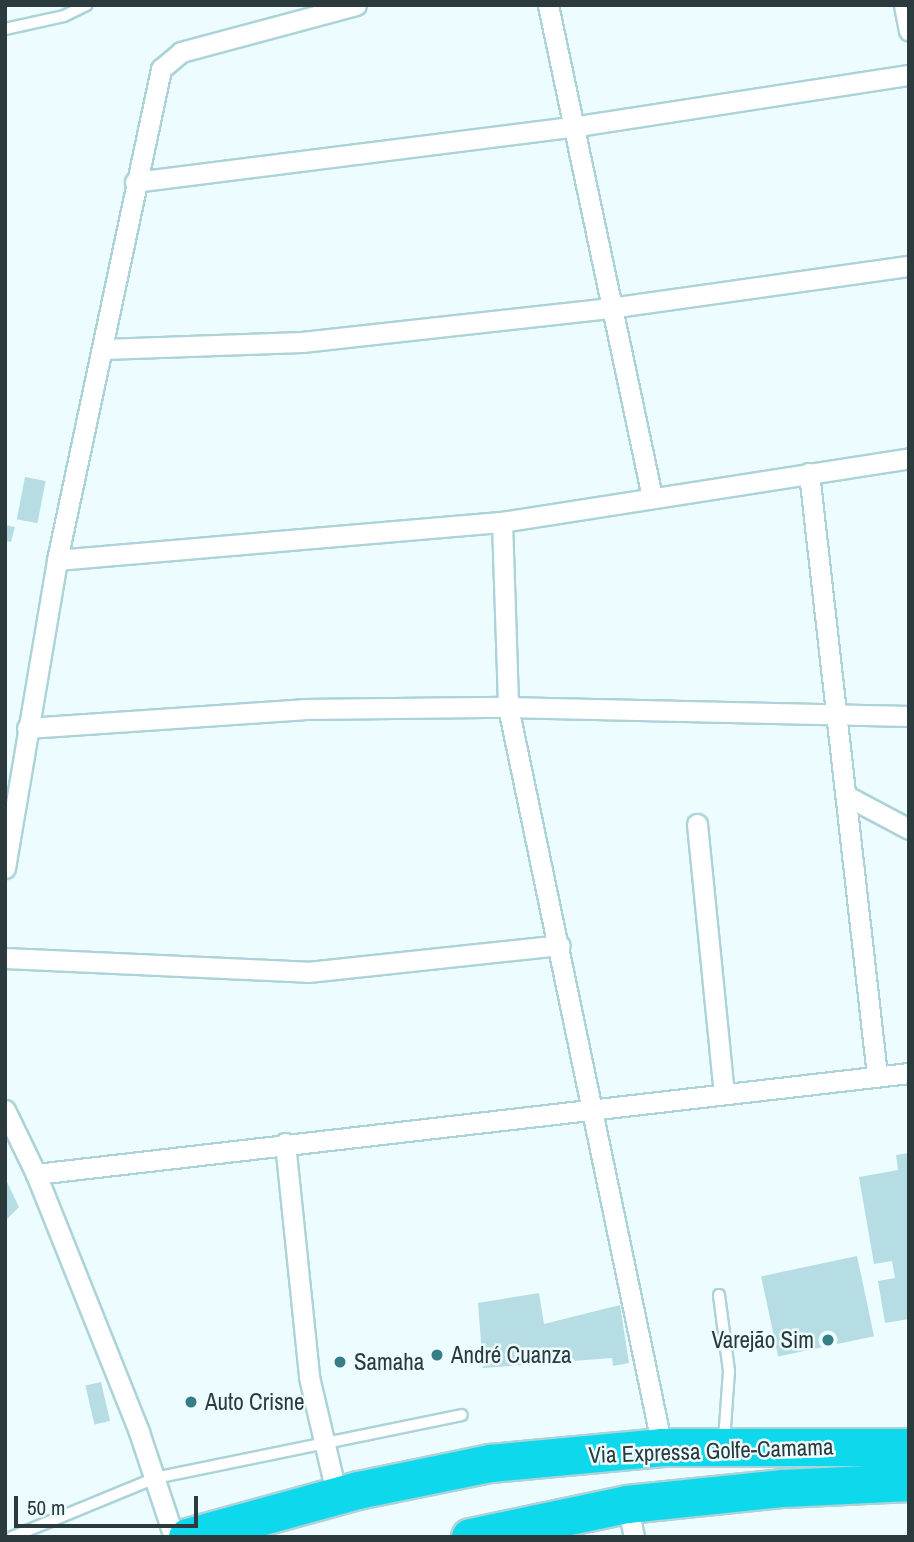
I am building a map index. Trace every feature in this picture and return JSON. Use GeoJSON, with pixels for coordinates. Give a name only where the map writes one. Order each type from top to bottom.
{"type":"FeatureCollection","features":[{"type":"Feature","properties":{"kind":"highway","name":"Via Expressa Golfe-Camama"},"geometry":{"type":"LineString","coordinates":[[187,1537],[337,1496],[490,1464],[662,1447],[909,1447]]}},
{"type":"Feature","properties":{"kind":"highway","name":"Via Expressa Golfe-Camama"},"geometry":{"type":"LineString","coordinates":[[470,1537],[631,1521],[783,1488],[909,1482]]}},
{"type":"Feature","properties":{"kind":"street"},"geometry":{"type":"LineString","coordinates":[[5,868],[57,560],[104,349],[135,182],[161,69],[181,52],[356,5]]}},
{"type":"Feature","properties":{"kind":"street"},"geometry":{"type":"LineString","coordinates":[[548,5],[609,308],[652,497]]}},
{"type":"Feature","properties":{"kind":"street"},"geometry":{"type":"LineString","coordinates":[[904,5],[909,31]]}},
{"type":"Feature","properties":{"kind":"street"},"geometry":{"type":"LineString","coordinates":[[135,182],[572,127],[909,75]]}},
{"type":"Feature","properties":{"kind":"street"},"geometry":{"type":"LineString","coordinates":[[104,349],[302,342],[609,308],[909,266]]}},
{"type":"Feature","properties":{"kind":"street"},"geometry":{"type":"LineString","coordinates":[[57,560],[502,522],[909,458]]}},
{"type":"Feature","properties":{"kind":"street"},"geometry":{"type":"LineString","coordinates":[[809,473],[848,796],[877,1075]]}},
{"type":"Feature","properties":{"kind":"street"},"geometry":{"type":"LineString","coordinates":[[502,522],[508,707],[595,1111],[662,1447]]}},
{"type":"Feature","properties":{"kind":"street"},"geometry":{"type":"LineString","coordinates":[[27,728],[205,713],[508,707],[839,717],[909,716]]}},
{"type":"Feature","properties":{"kind":"street"},"geometry":{"type":"LineString","coordinates":[[848,796],[909,829]]}},
{"type":"Feature","properties":{"kind":"street"},"geometry":{"type":"LineString","coordinates":[[697,824],[724,1094]]}},
{"type":"Feature","properties":{"kind":"street"},"geometry":{"type":"LineString","coordinates":[[5,958],[308,972],[560,945]]}},
{"type":"Feature","properties":{"kind":"street"},"geometry":{"type":"LineString","coordinates":[[36,1174],[285,1143],[595,1111],[909,1073]]}},
{"type":"Feature","properties":{"kind":"street"},"geometry":{"type":"LineString","coordinates":[[5,1110],[36,1174],[155,1478],[174,1537]]}},
{"type":"Feature","properties":{"kind":"street"},"geometry":{"type":"LineString","coordinates":[[285,1143],[309,1377],[337,1496]]}},
{"type":"Feature","properties":{"kind":"lane"},"geometry":{"type":"LineString","coordinates":[[5,29],[64,16],[86,5]]}},
{"type":"Feature","properties":{"kind":"lane"},"geometry":{"type":"LineString","coordinates":[[719,1295],[729,1371],[724,1446]]}},
{"type":"Feature","properties":{"kind":"lane"},"geometry":{"type":"LineString","coordinates":[[12,1537],[155,1478],[324,1441],[462,1415]]}},
{"type":"Feature","properties":{"kind":"building"},"geometry":{"type":"Polygon","coordinates":[[[25,477],[46,481],[37,523],[17,519],[25,477]]]}},
{"type":"Feature","properties":{"kind":"building"},"geometry":{"type":"Polygon","coordinates":[[[5,525],[15,527],[11,542],[5,541],[5,525]]]}},
{"type":"Feature","properties":{"kind":"building"},"geometry":{"type":"Polygon","coordinates":[[[909,1153],[909,1319],[885,1323],[878,1281],[895,1278],[892,1261],[874,1264],[859,1177],[898,1170],[896,1155],[909,1153]]]}},
{"type":"Feature","properties":{"kind":"building"},"geometry":{"type":"Polygon","coordinates":[[[5,1178],[19,1207],[5,1221],[5,1178]]]}},
{"type":"Feature","properties":{"kind":"building"},"geometry":{"type":"Polygon","coordinates":[[[857,1256],[874,1336],[778,1357],[761,1276],[857,1256]]]}},
{"type":"Feature","properties":{"kind":"building"},"geometry":{"type":"Polygon","coordinates":[[[539,1293],[544,1324],[620,1305],[629,1363],[613,1366],[612,1358],[483,1368],[478,1303],[539,1293]]]}},
{"type":"Feature","properties":{"kind":"building"},"geometry":{"type":"Polygon","coordinates":[[[101,1382],[110,1421],[94,1425],[85,1386],[101,1382]]]}},
{"type":"Feature","properties":{"kind":"place","name":"Varejão Sim"},"geometry":{"type":"Point","coordinates":[828,1340]}},
{"type":"Feature","properties":{"kind":"place","name":"André Cuanza"},"geometry":{"type":"Point","coordinates":[437,1355]}},
{"type":"Feature","properties":{"kind":"place","name":"Samaha"},"geometry":{"type":"Point","coordinates":[340,1362]}},
{"type":"Feature","properties":{"kind":"place","name":"Auto Crisne"},"geometry":{"type":"Point","coordinates":[191,1402]}}]}
